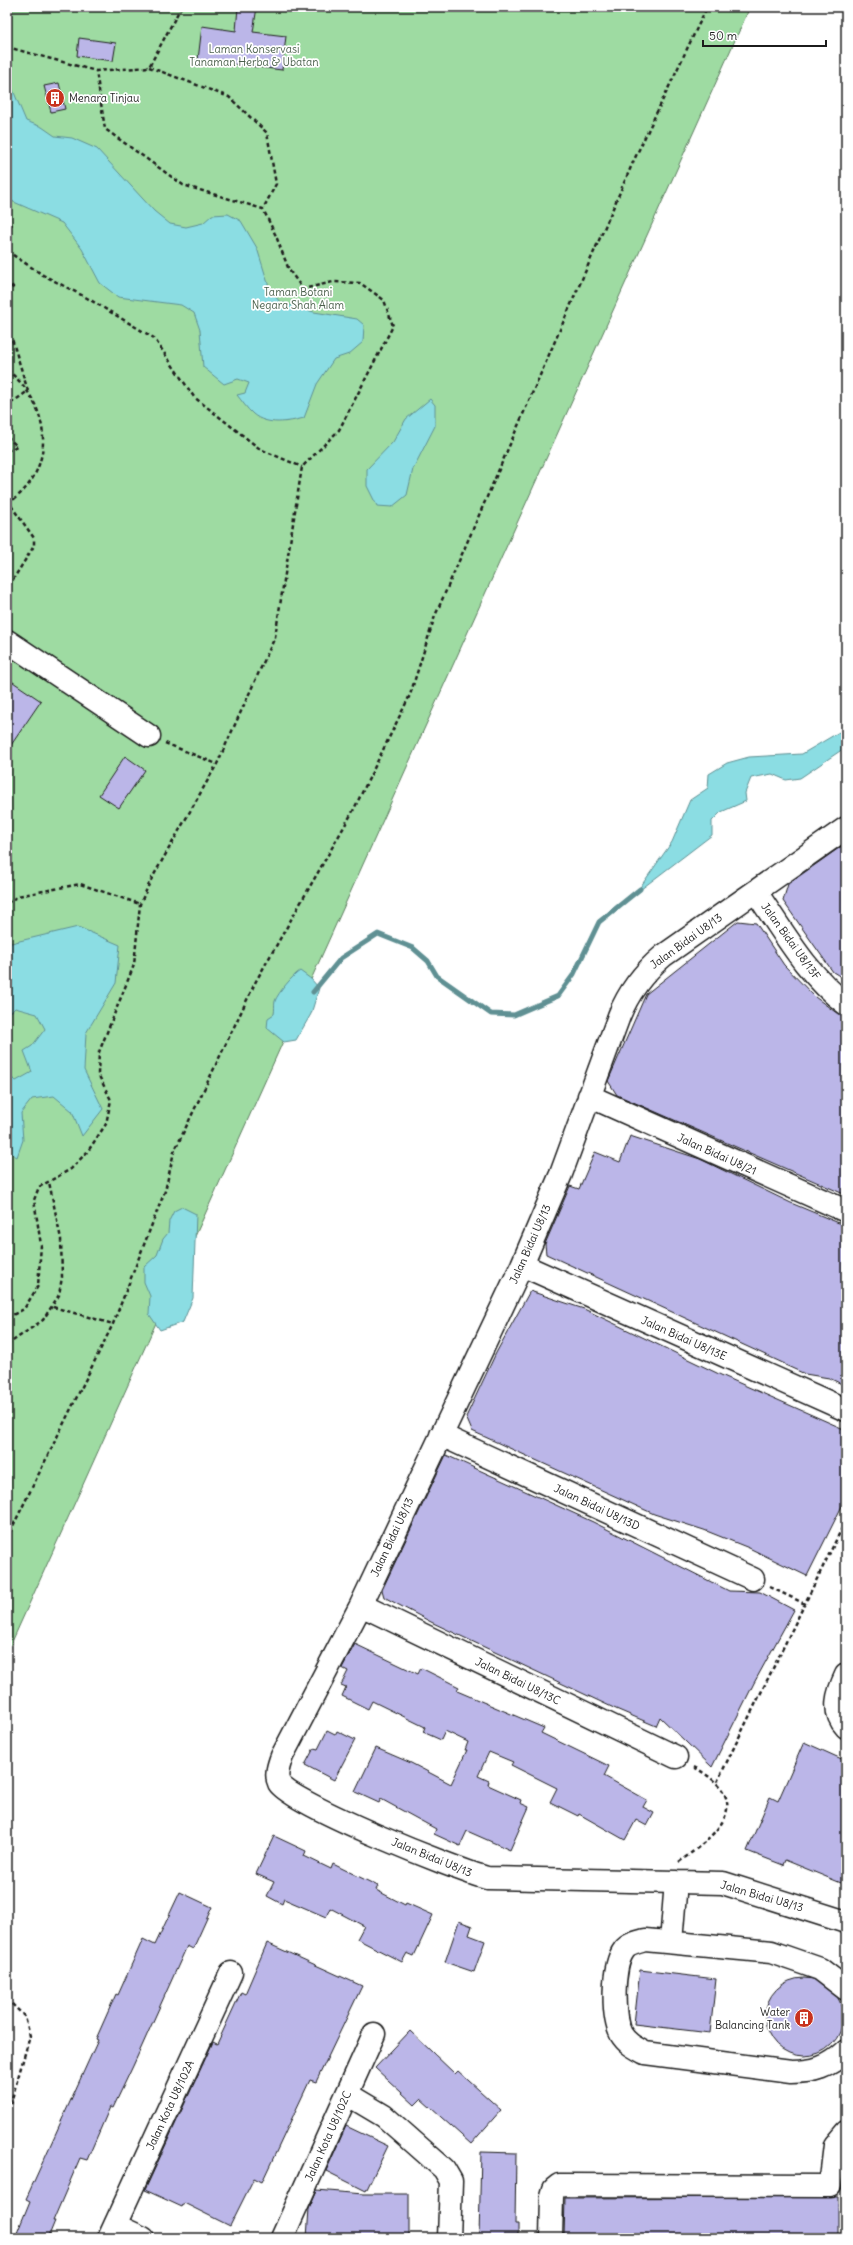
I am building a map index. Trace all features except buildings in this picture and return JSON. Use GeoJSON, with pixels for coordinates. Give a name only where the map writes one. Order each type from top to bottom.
{"type":"FeatureCollection","features":[{"type":"Feature","properties":{"kind":"street"},"geometry":{"type":"LineString","coordinates":[[7,641],[149,736]]}},
{"type":"Feature","properties":{"kind":"street","name":"Jalan Bidai U8/13"},"geometry":{"type":"LineString","coordinates":[[846,828],[663,956],[637,980],[618,1016],[561,1174],[522,1265],[361,1605],[282,1756],[277,1770],[279,1782],[287,1791],[315,1806],[440,1863],[488,1878],[676,1873],[723,1883],[846,1922]]}},
{"type":"Feature","properties":{"kind":"street","name":"Jalan Bidai U8/13F"},"geometry":{"type":"LineString","coordinates":[[756,892],[804,962],[821,982],[846,1004]]}},
{"type":"Feature","properties":{"kind":"street","name":"Jalan Bidai U8/21"},"geometry":{"type":"LineString","coordinates":[[589,1096],[846,1212]]}},
{"type":"Feature","properties":{"kind":"street","name":"Jalan Bidai U8/13E"},"geometry":{"type":"LineString","coordinates":[[522,1265],[846,1410]]}},
{"type":"Feature","properties":{"kind":"street","name":"Jalan Bidai U8/13D"},"geometry":{"type":"LineString","coordinates":[[441,1435],[753,1579]]}},
{"type":"Feature","properties":{"kind":"street","name":"Jalan Bidai U8/13C"},"geometry":{"type":"LineString","coordinates":[[361,1605],[676,1758]]}},
{"type":"Feature","properties":{"kind":"street"},"geometry":{"type":"LineString","coordinates":[[846,1675],[839,1690],[837,1703],[838,1714],[846,1727]]}},
{"type":"Feature","properties":{"kind":"street"},"geometry":{"type":"LineString","coordinates":[[671,1942],[676,1873]]}},
{"type":"Feature","properties":{"kind":"street"},"geometry":{"type":"LineString","coordinates":[[846,1989],[820,1968],[771,1952],[645,1940],[624,1949],[619,1959],[614,1999],[615,2019],[622,2035],[632,2046],[645,2052],[791,2072],[809,2072],[823,2068],[837,2060],[846,2051]]}},
{"type":"Feature","properties":{"kind":"street","name":"Jalan Kota U8/102A"},"geometry":{"type":"LineString","coordinates":[[112,2232],[231,1973]]}},
{"type":"Feature","properties":{"kind":"street","name":"Jalan Kota U8/102C"},"geometry":{"type":"LineString","coordinates":[[282,2238],[374,2034]]}},
{"type":"Feature","properties":{"kind":"street"},"geometry":{"type":"LineString","coordinates":[[347,2094],[384,2116],[444,2169],[451,2181],[449,2238]]}},
{"type":"Feature","properties":{"kind":"street"},"geometry":{"type":"LineString","coordinates":[[551,2238],[552,2196],[554,2189],[559,2185],[838,2187],[835,2145],[846,2132]]}},
{"type":"Feature","properties":{"kind":"street"},"geometry":{"type":"LineString","coordinates":[[112,2232],[143,2238]]}},
{"type":"Feature","properties":{"kind":"path"},"geometry":{"type":"LineString","coordinates":[[149,67],[181,7]]}},
{"type":"Feature","properties":{"kind":"path"},"geometry":{"type":"LineString","coordinates":[[7,1538],[113,1324],[165,1191],[174,1152],[256,981],[353,811],[410,695],[438,609],[634,160],[707,7]]}},
{"type":"Feature","properties":{"kind":"path"},"geometry":{"type":"LineString","coordinates":[[7,47],[96,71],[149,67],[229,97],[267,133],[276,184],[263,209]]}},
{"type":"Feature","properties":{"kind":"path"},"geometry":{"type":"LineString","coordinates":[[7,1318],[24,1309],[38,1286],[41,1245],[34,1200],[39,1187],[71,1168],[88,1151],[106,1124],[111,1100],[98,1074],[99,1052],[134,965],[140,904],[151,880],[217,764],[275,637],[302,467],[339,430],[394,326],[384,300],[360,283],[333,282],[302,289],[289,270],[276,236],[263,209],[183,185],[106,129],[96,71]]}},
{"type":"Feature","properties":{"kind":"path"},"geometry":{"type":"LineString","coordinates":[[7,231],[12,224]]}},
{"type":"Feature","properties":{"kind":"path"},"geometry":{"type":"LineString","coordinates":[[7,252],[43,275],[87,298],[154,338],[194,397],[260,449],[302,467]]}},
{"type":"Feature","properties":{"kind":"path"},"geometry":{"type":"LineString","coordinates":[[7,280],[13,287],[7,293]]}},
{"type":"Feature","properties":{"kind":"path"},"geometry":{"type":"LineString","coordinates":[[7,336],[12,339],[28,391],[39,412],[43,425],[42,453],[32,479],[23,490],[8,503]]}},
{"type":"Feature","properties":{"kind":"path"},"geometry":{"type":"LineString","coordinates":[[7,370],[16,377],[28,391]]}},
{"type":"Feature","properties":{"kind":"path"},"geometry":{"type":"LineString","coordinates":[[7,406],[28,391]]}},
{"type":"Feature","properties":{"kind":"path"},"geometry":{"type":"LineString","coordinates":[[7,437],[17,446],[7,451]]}},
{"type":"Feature","properties":{"kind":"path"},"geometry":{"type":"LineString","coordinates":[[7,500],[34,538],[34,546],[7,589]]}},
{"type":"Feature","properties":{"kind":"path"},"geometry":{"type":"LineString","coordinates":[[149,736],[217,764]]}},
{"type":"Feature","properties":{"kind":"path"},"geometry":{"type":"LineString","coordinates":[[7,902],[18,896],[80,884],[140,904]]}},
{"type":"Feature","properties":{"kind":"path"},"geometry":{"type":"LineString","coordinates":[[7,1345],[43,1320],[53,1307],[59,1295],[62,1277],[61,1239],[49,1182]]}},
{"type":"Feature","properties":{"kind":"path"},"geometry":{"type":"LineString","coordinates":[[53,1307],[113,1324]]}},
{"type":"Feature","properties":{"kind":"path"},"geometry":{"type":"LineString","coordinates":[[717,1782],[846,1520]]}},
{"type":"Feature","properties":{"kind":"path"},"geometry":{"type":"LineString","coordinates":[[753,1579],[805,1604]]}},
{"type":"Feature","properties":{"kind":"path"},"geometry":{"type":"LineString","coordinates":[[676,1758],[706,1774],[717,1782],[724,1793],[726,1803],[726,1813],[723,1823],[715,1834],[676,1873]]}},
{"type":"Feature","properties":{"kind":"path"},"geometry":{"type":"LineString","coordinates":[[7,1999],[25,2017],[30,2036],[7,2116]]}},
{"type":"Feature","properties":{"kind":"green space","name":"Taman Botani Negara Shah Alam"},"geometry":{"type":"Polygon","coordinates":[[[7,7],[750,7],[7,1653],[7,7]]]}},
{"type":"Feature","properties":{"kind":"water"},"geometry":{"type":"Polygon","coordinates":[[[7,76],[26,121],[42,127],[55,136],[72,138],[97,149],[154,211],[170,224],[186,227],[203,223],[212,215],[228,214],[241,221],[257,248],[270,290],[280,302],[314,312],[357,319],[364,325],[363,342],[349,354],[334,359],[317,384],[304,418],[285,422],[271,422],[259,418],[253,414],[237,395],[245,393],[249,383],[238,379],[224,384],[203,367],[200,330],[194,313],[181,305],[118,297],[100,283],[82,249],[62,223],[7,199],[7,76]]]}},
{"type":"Feature","properties":{"kind":"water"},"geometry":{"type":"Polygon","coordinates":[[[430,399],[435,405],[435,426],[413,469],[407,495],[392,507],[377,506],[367,486],[367,469],[393,442],[406,419],[430,399]]]}},
{"type":"Feature","properties":{"kind":"water"},"geometry":{"type":"Polygon","coordinates":[[[846,728],[846,747],[800,778],[786,780],[772,774],[751,778],[745,793],[746,801],[721,812],[712,821],[712,835],[636,893],[672,842],[690,800],[708,788],[709,774],[727,763],[749,757],[802,754],[846,728]]]}},
{"type":"Feature","properties":{"kind":"water"},"geometry":{"type":"Polygon","coordinates":[[[78,927],[120,945],[116,983],[86,1033],[84,1070],[103,1109],[82,1136],[72,1111],[54,1096],[32,1099],[21,1113],[23,1140],[17,1157],[7,1151],[7,1075],[16,1081],[32,1072],[24,1051],[32,1046],[45,1029],[37,1014],[15,1008],[7,1016],[7,944],[78,927]]]}},
{"type":"Feature","properties":{"kind":"water"},"geometry":{"type":"Polygon","coordinates":[[[300,971],[311,979],[319,988],[311,1014],[296,1040],[284,1042],[267,1028],[268,1018],[274,1014],[275,1001],[279,994],[290,980],[300,971]]]}},
{"type":"Feature","properties":{"kind":"water"},"geometry":{"type":"Polygon","coordinates":[[[182,1207],[196,1214],[193,1298],[183,1322],[160,1330],[149,1314],[150,1296],[144,1282],[144,1267],[157,1255],[163,1239],[168,1233],[169,1221],[174,1211],[182,1207]]]}},
{"type":"Feature","properties":{"kind":"waterway"},"geometry":{"type":"LineString","coordinates":[[313,992],[341,958],[378,934],[413,948],[428,961],[437,976],[491,1014],[514,1015],[558,996],[574,974],[599,922],[640,889]]}},
{"type":"Feature","properties":{"kind":"place","name":"Menara Tinjau"},"geometry":{"type":"Point","coordinates":[55,98]}},
{"type":"Feature","properties":{"kind":"place","name":"Water Balancing Tank"},"geometry":{"type":"Point","coordinates":[804,2018]}},
{"type":"Feature","properties":{"kind":"park label","name":"Laman Konservasi Tanaman Herba & Ubatan"},"geometry":{"type":"Point","coordinates":[254,55]}}]}
